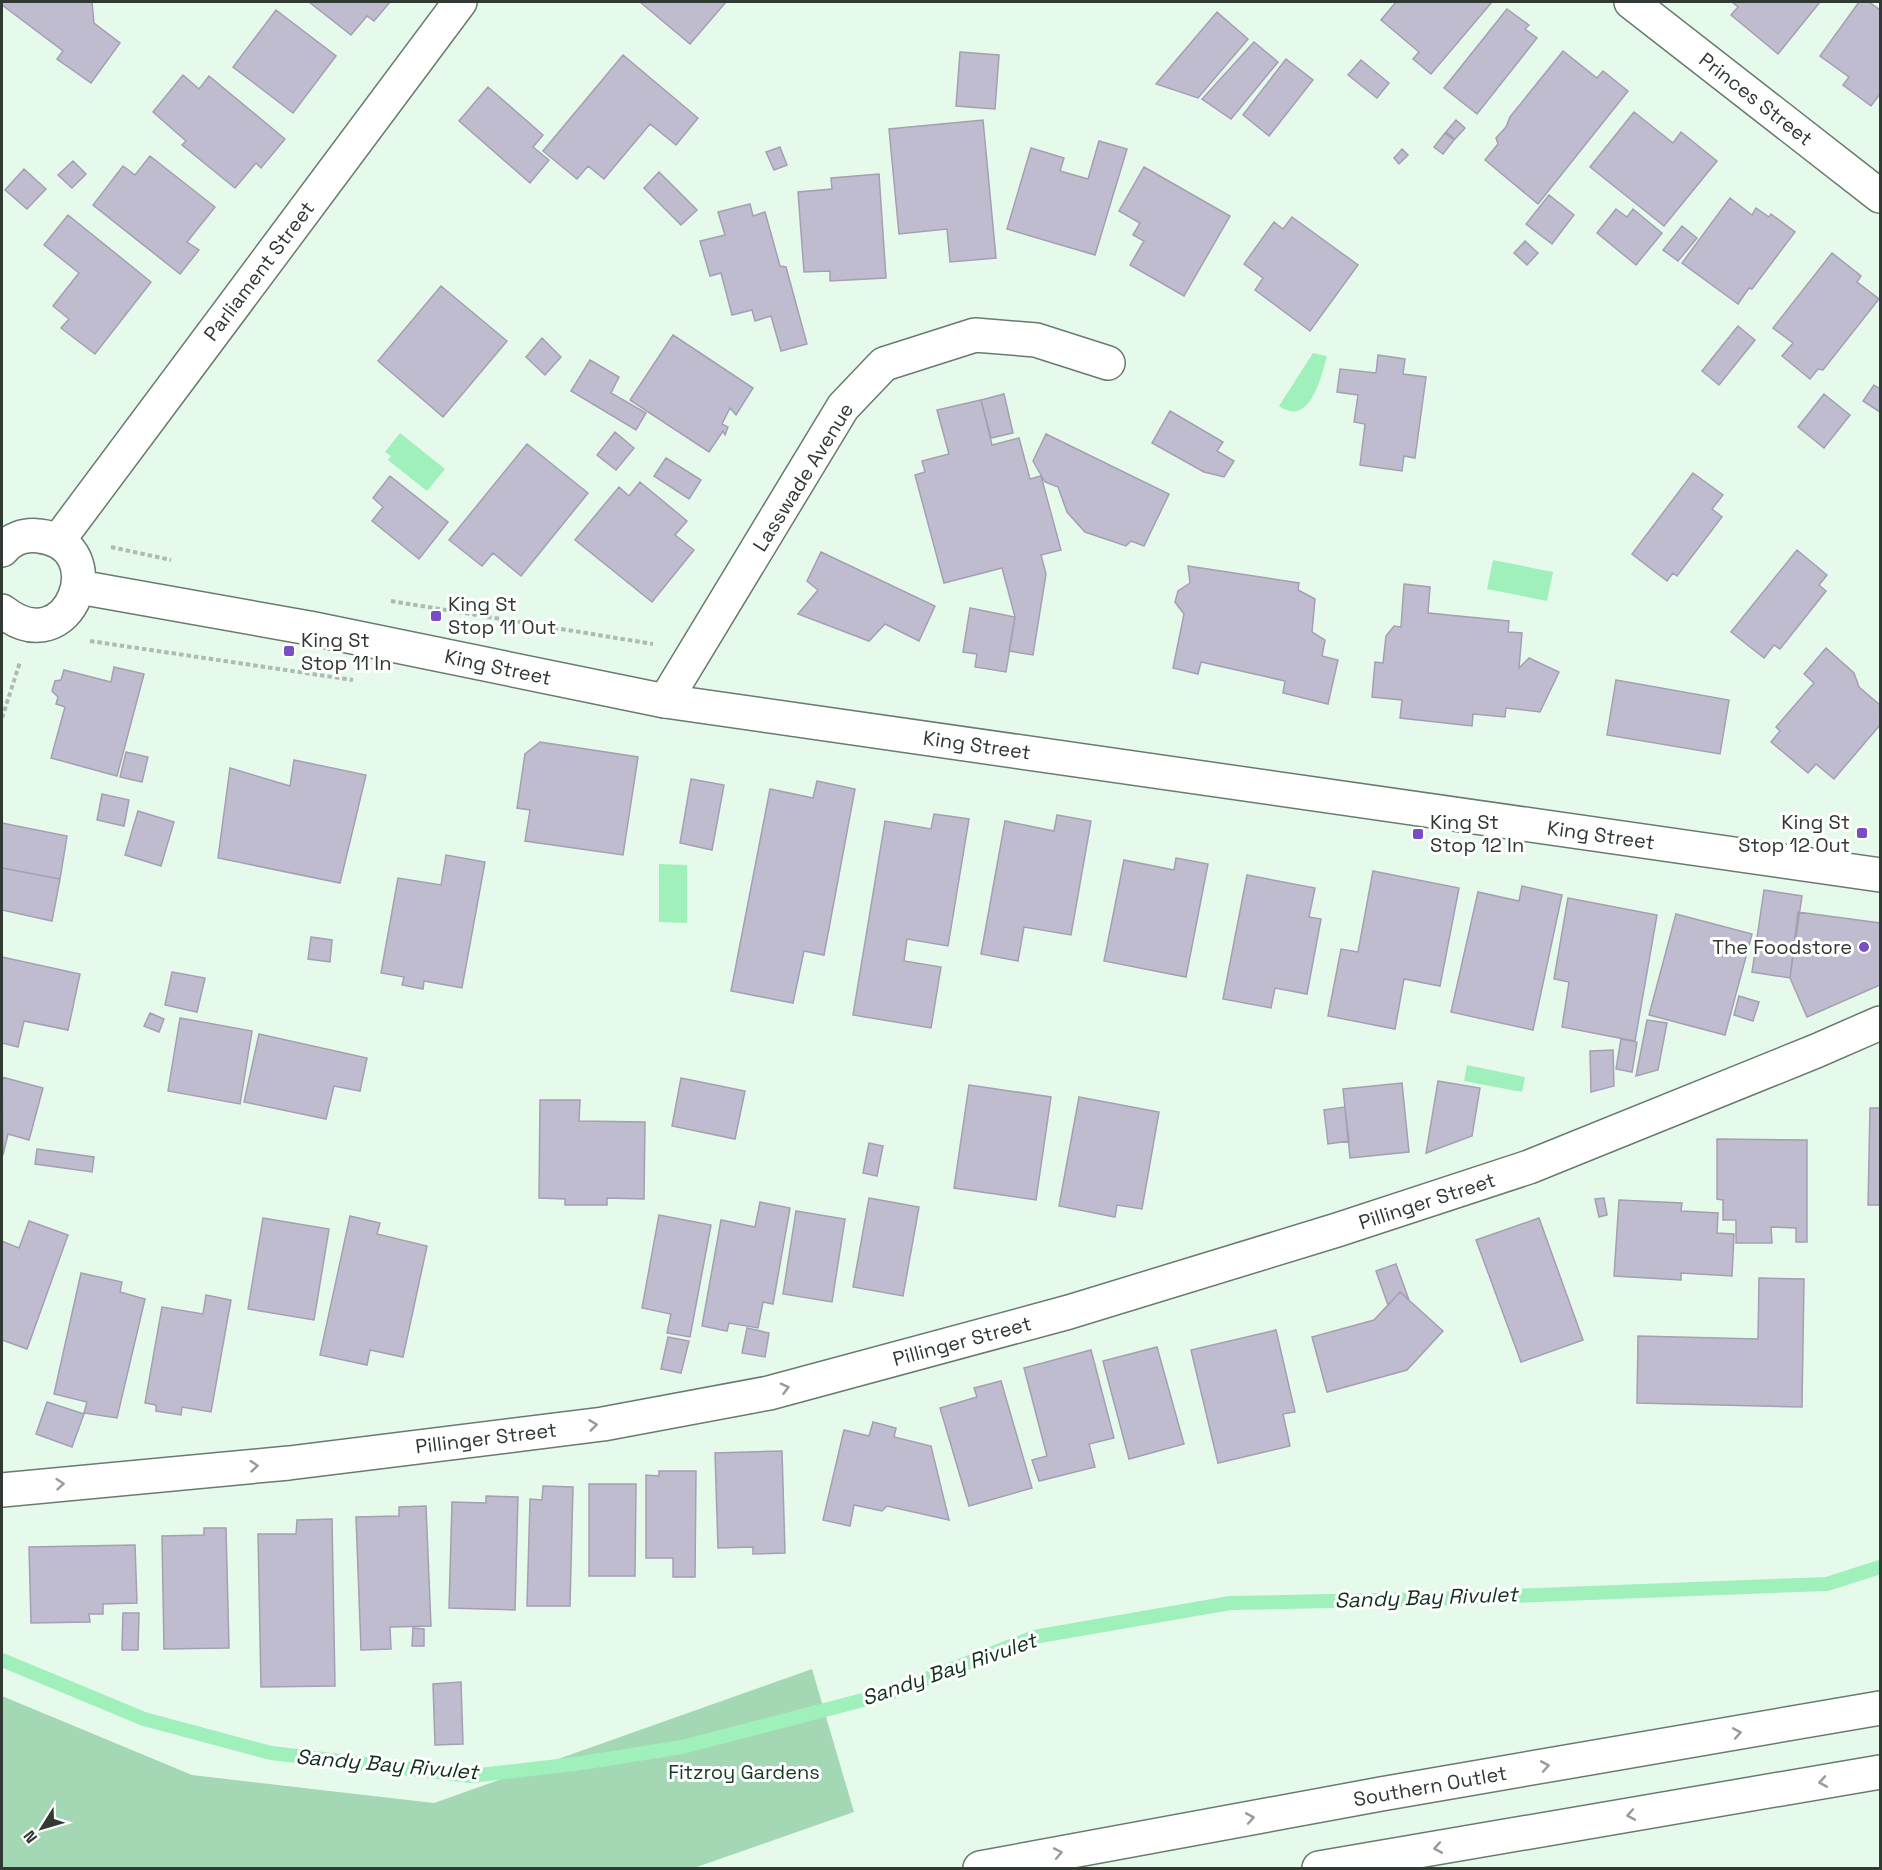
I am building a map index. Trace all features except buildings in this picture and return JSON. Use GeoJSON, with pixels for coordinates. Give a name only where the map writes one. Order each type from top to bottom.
{"type":"FeatureCollection","features":[{"type":"Feature","properties":{"kind":"main road","name":"Parliament Street"},"geometry":{"type":"LineString","coordinates":[[58,541],[460,2]]}},
{"type":"Feature","properties":{"kind":"main road","name":"Princes Street"},"geometry":{"type":"LineString","coordinates":[[1631,2],[1881,196]]}},
{"type":"Feature","properties":{"kind":"main road","name":"Lasswade Avenue"},"geometry":{"type":"LineString","coordinates":[[665,701],[843,407],[884,364],[975,335],[1036,340],[1108,363]]}},
{"type":"Feature","properties":{"kind":"main road"},"geometry":{"type":"LineString","coordinates":[[2,549],[18,538],[31,535],[45,536],[58,541],[68,550],[79,574],[79,587],[74,600],[66,612],[54,621],[41,625],[26,625],[13,620],[2,611]]}},
{"type":"Feature","properties":{"kind":"main road","name":"King Street"},"geometry":{"type":"LineString","coordinates":[[79,587],[309,628],[665,701],[1881,875]]}},
{"type":"Feature","properties":{"kind":"main road","name":"Pillinger Street"},"geometry":{"type":"LineString","coordinates":[[2,1490],[289,1463],[591,1425],[769,1393],[1069,1312],[1337,1230],[1518,1171],[1816,1052],[1881,1023]]}},
{"type":"Feature","properties":{"kind":"main road","name":"Southern Outlet"},"geometry":{"type":"LineString","coordinates":[[980,1869],[1370,1796],[1881,1708]]}},
{"type":"Feature","properties":{"kind":"main road"},"geometry":{"type":"LineString","coordinates":[[1319,1869],[1881,1772]]}},
{"type":"Feature","properties":{"kind":"path"},"geometry":{"type":"LineString","coordinates":[[110,547],[180,562]]}},
{"type":"Feature","properties":{"kind":"path"},"geometry":{"type":"LineString","coordinates":[[391,601],[696,651]]}},
{"type":"Feature","properties":{"kind":"path"},"geometry":{"type":"LineString","coordinates":[[2,718],[20,661]]}},
{"type":"Feature","properties":{"kind":"green space","name":"Fitzroy Gardens"},"geometry":{"type":"Polygon","coordinates":[[[812,1669],[854,1812],[694,1868],[2,1868],[2,1696],[192,1775],[434,1803],[812,1669]]]}},
{"type":"Feature","properties":{"kind":"shaded area"},"geometry":{"type":"Polygon","coordinates":[[[1313,353],[1327,356],[1312,397],[1299,410],[1290,411],[1279,406],[1313,353]]]}},
{"type":"Feature","properties":{"kind":"shaded area"},"geometry":{"type":"Polygon","coordinates":[[[400,433],[445,469],[427,491],[388,460],[391,456],[385,452],[400,433]]]}},
{"type":"Feature","properties":{"kind":"shaded area"},"geometry":{"type":"Polygon","coordinates":[[[1493,560],[1553,572],[1547,601],[1487,589],[1493,560]]]}},
{"type":"Feature","properties":{"kind":"shaded area"},"geometry":{"type":"Polygon","coordinates":[[[659,864],[687,865],[687,923],[659,922],[659,864]]]}},
{"type":"Feature","properties":{"kind":"shaded area"},"geometry":{"type":"Polygon","coordinates":[[[1467,1065],[1525,1077],[1522,1092],[1464,1081],[1467,1065]]]}},
{"type":"Feature","properties":{"kind":"waterway","name":"Sandy Bay Rivulet"},"geometry":{"type":"LineString","coordinates":[[2,1660],[144,1719],[271,1753],[471,1776],[575,1764],[682,1747],[890,1693],[1034,1637],[1230,1603],[1430,1599],[1827,1584],[1880,1567]]}},
{"type":"Feature","properties":{"kind":"place","name":"King St Stop 11 Out"},"geometry":{"type":"Point","coordinates":[436,616]}},
{"type":"Feature","properties":{"kind":"place","name":"King St Stop 11 In"},"geometry":{"type":"Point","coordinates":[289,651]}},
{"type":"Feature","properties":{"kind":"place","name":"King St Stop 12 Out"},"geometry":{"type":"Point","coordinates":[1862,833]}},
{"type":"Feature","properties":{"kind":"place","name":"King St Stop 12 In"},"geometry":{"type":"Point","coordinates":[1418,834]}},
{"type":"Feature","properties":{"kind":"place","name":"The Foodstore"},"geometry":{"type":"Point","coordinates":[1864,947]}}]}
